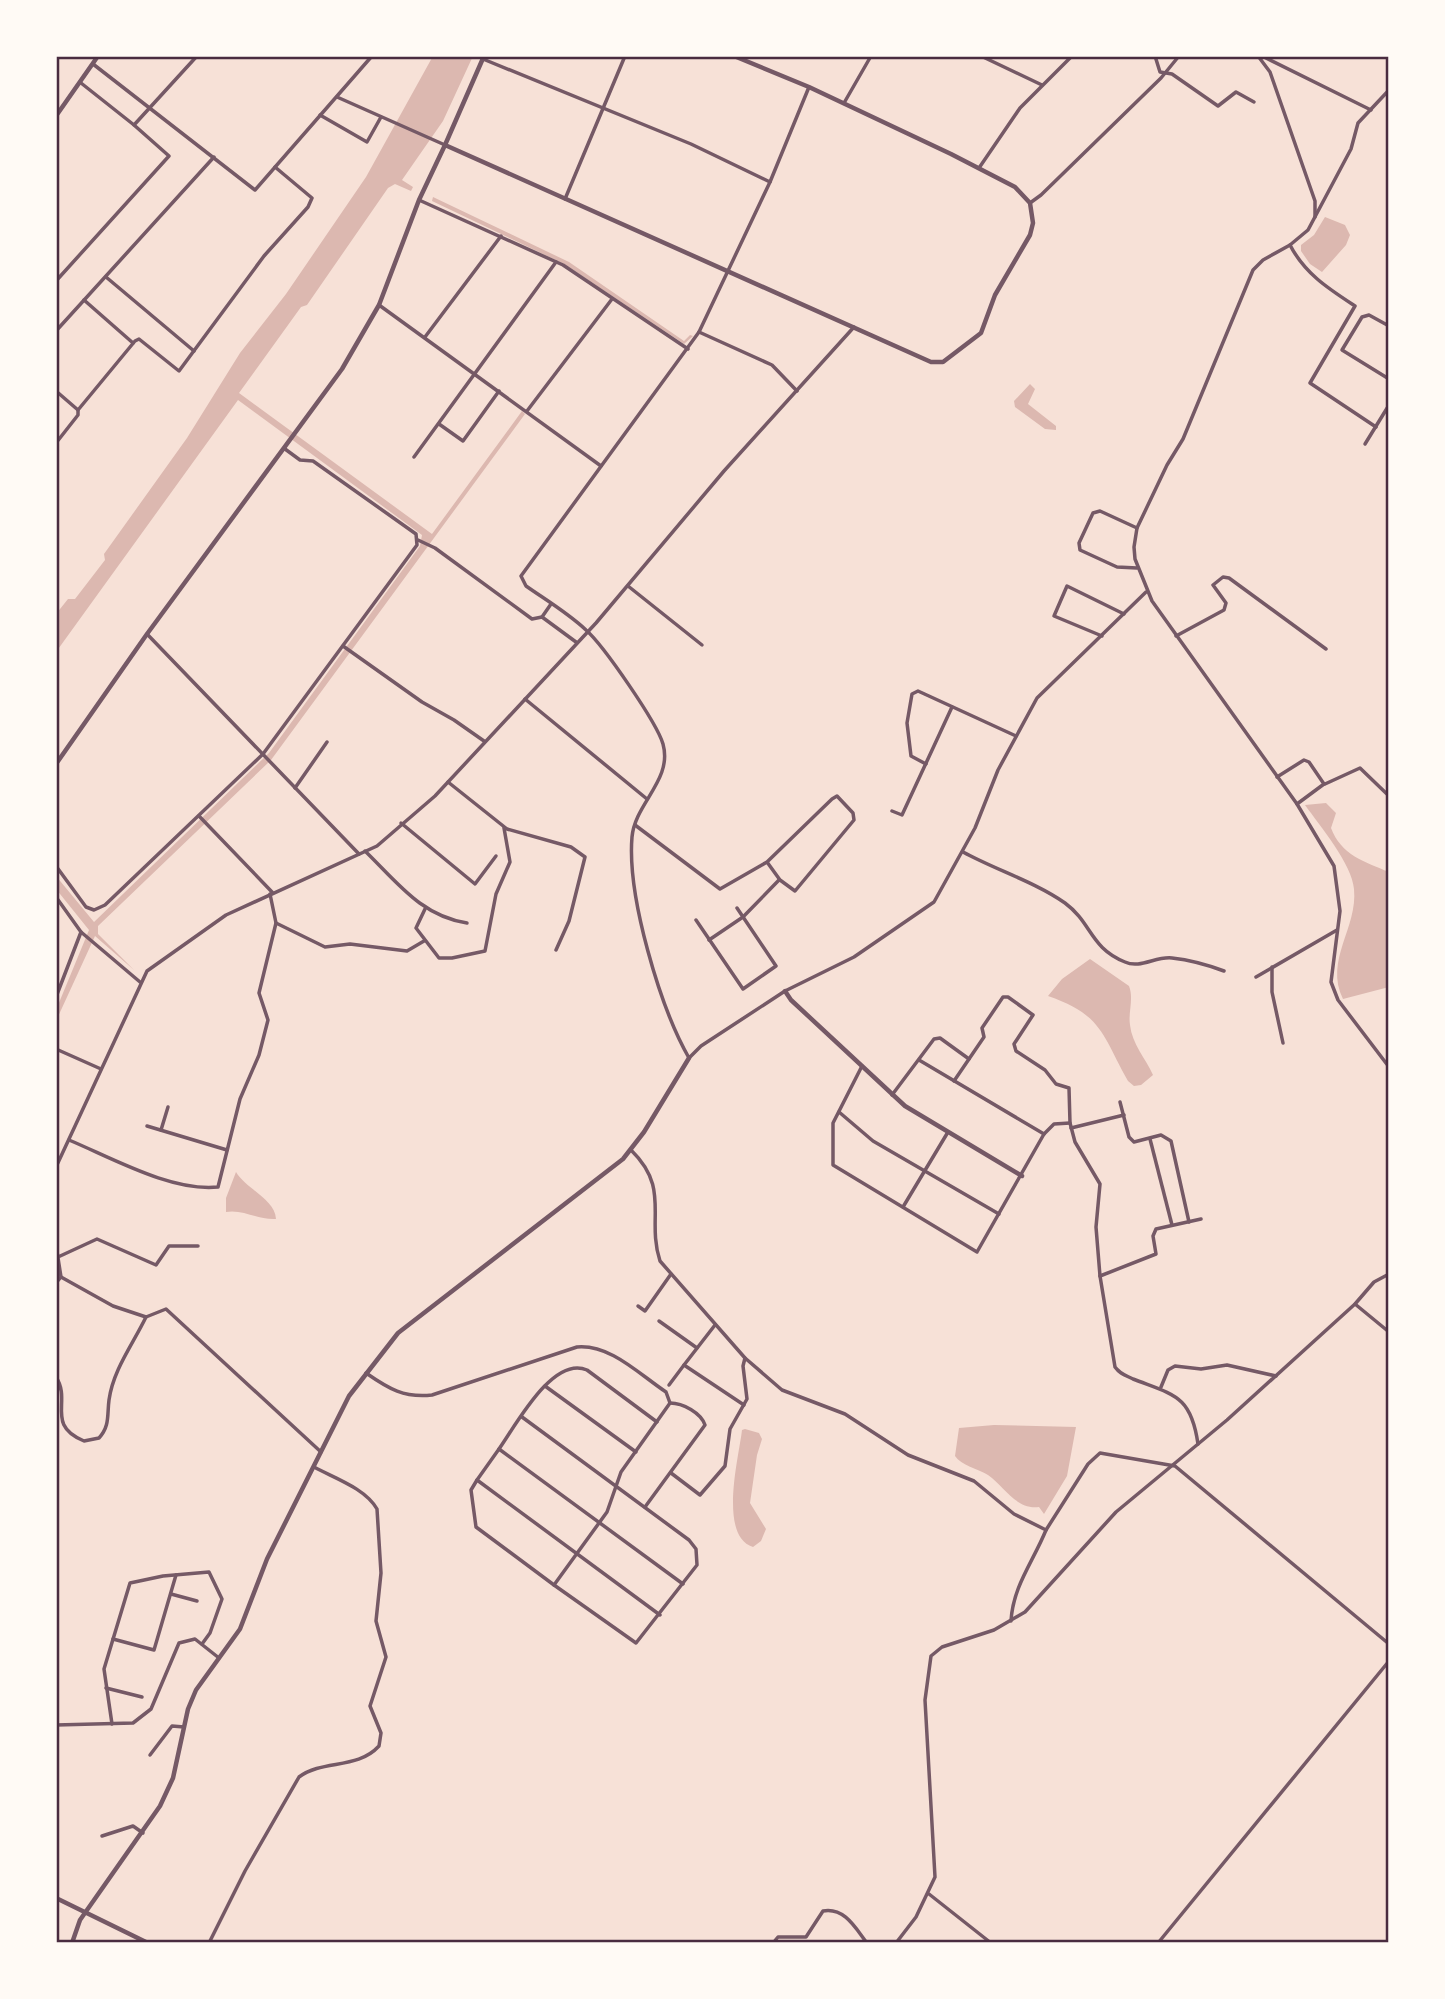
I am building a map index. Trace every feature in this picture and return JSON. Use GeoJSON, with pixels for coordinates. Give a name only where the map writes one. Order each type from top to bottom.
{"type":"FeatureCollection","features":[{"type":"Feature","properties":{"kind":"street"},"geometry":{"type":"LineString","coordinates":[[56,116],[97,56]]}},
{"type":"Feature","properties":{"kind":"street"},"geometry":{"type":"LineString","coordinates":[[134,125],[197,56]]}},
{"type":"Feature","properties":{"kind":"street"},"geometry":{"type":"LineString","coordinates":[[92,63],[255,190],[372,56]]}},
{"type":"Feature","properties":{"kind":"street"},"geometry":{"type":"LineString","coordinates":[[565,199],[625,56]]}},
{"type":"Feature","properties":{"kind":"street"},"geometry":{"type":"LineString","coordinates":[[337,97],[935,363],[943,362],[973,341],[984,329],[995,295],[1030,235],[1033,223],[1030,203],[1015,187],[979,168],[844,103],[734,56]]}},
{"type":"Feature","properties":{"kind":"street"},"geometry":{"type":"LineString","coordinates":[[844,103],[871,56]]}},
{"type":"Feature","properties":{"kind":"street"},"geometry":{"type":"LineString","coordinates":[[981,56],[1042,85]]}},
{"type":"Feature","properties":{"kind":"street"},"geometry":{"type":"LineString","coordinates":[[979,168],[1014,115],[1072,56]]}},
{"type":"Feature","properties":{"kind":"street"},"geometry":{"type":"LineString","coordinates":[[1155,56],[1160,72],[1218,106],[1223,106],[1236,92],[1254,102]]}},
{"type":"Feature","properties":{"kind":"street"},"geometry":{"type":"LineString","coordinates":[[1030,203],[1166,74],[1179,56]]}},
{"type":"Feature","properties":{"kind":"street"},"geometry":{"type":"LineString","coordinates":[[1260,56],[1371,110]]}},
{"type":"Feature","properties":{"kind":"street"},"geometry":{"type":"LineString","coordinates":[[1260,56],[1270,72],[1315,201],[1315,219]]}},
{"type":"Feature","properties":{"kind":"street"},"geometry":{"type":"LineString","coordinates":[[56,764],[146,634],[296,435],[342,369],[379,305],[419,200],[483,58],[603,107],[770,181]]}},
{"type":"Feature","properties":{"kind":"street"},"geometry":{"type":"LineString","coordinates":[[56,281],[169,156],[81,83]]}},
{"type":"Feature","properties":{"kind":"street"},"geometry":{"type":"LineString","coordinates":[[689,1058],[667,1011],[644,929],[635,875],[632,838],[647,799],[665,770],[663,743],[640,704],[588,631],[526,586],[521,576],[699,332],[770,181],[809,87]]}},
{"type":"Feature","properties":{"kind":"street"},"geometry":{"type":"LineString","coordinates":[[1389,90],[1358,123],[1351,149],[1315,219],[1290,246],[1263,260],[1250,276],[1183,439],[1167,465],[1138,528],[1133,547],[1146,592],[1297,804],[1334,866],[1340,895],[1331,975],[1335,995],[1389,1067]]}},
{"type":"Feature","properties":{"kind":"street"},"geometry":{"type":"LineString","coordinates":[[320,116],[367,142],[381,117]]}},
{"type":"Feature","properties":{"kind":"street"},"geometry":{"type":"LineString","coordinates":[[56,331],[214,157]]}},
{"type":"Feature","properties":{"kind":"street"},"geometry":{"type":"LineString","coordinates":[[56,443],[78,415],[78,410],[132,343],[139,340],[179,371],[264,256],[308,207],[312,198],[275,167]]}},
{"type":"Feature","properties":{"kind":"street"},"geometry":{"type":"LineString","coordinates":[[419,200],[556,262],[688,349]]}},
{"type":"Feature","properties":{"kind":"street"},"geometry":{"type":"LineString","coordinates":[[424,338],[501,236]]}},
{"type":"Feature","properties":{"kind":"street"},"geometry":{"type":"LineString","coordinates":[[1290,246],[1305,268],[1320,283],[1355,306],[1310,383],[1376,427]]}},
{"type":"Feature","properties":{"kind":"street"},"geometry":{"type":"LineString","coordinates":[[414,457],[556,262]]}},
{"type":"Feature","properties":{"kind":"street"},"geometry":{"type":"LineString","coordinates":[[106,277],[194,351]]}},
{"type":"Feature","properties":{"kind":"street"},"geometry":{"type":"LineString","coordinates":[[527,411],[612,298]]}},
{"type":"Feature","properties":{"kind":"street"},"geometry":{"type":"LineString","coordinates":[[84,300],[132,343]]}},
{"type":"Feature","properties":{"kind":"street"},"geometry":{"type":"LineString","coordinates":[[379,305],[601,466]]}},
{"type":"Feature","properties":{"kind":"street"},"geometry":{"type":"LineString","coordinates":[[1389,326],[1369,315],[1362,317],[1342,350],[1389,379]]}},
{"type":"Feature","properties":{"kind":"street"},"geometry":{"type":"LineString","coordinates":[[56,1167],[147,971],[226,915],[377,846],[448,782],[588,631],[724,471],[854,327]]}},
{"type":"Feature","properties":{"kind":"street"},"geometry":{"type":"LineString","coordinates":[[699,332],[772,365],[797,391]]}},
{"type":"Feature","properties":{"kind":"street"},"geometry":{"type":"LineString","coordinates":[[56,391],[78,410]]}},
{"type":"Feature","properties":{"kind":"street"},"geometry":{"type":"LineString","coordinates":[[439,424],[464,441],[499,391]]}},
{"type":"Feature","properties":{"kind":"street"},"geometry":{"type":"LineString","coordinates":[[1365,444],[1389,405]]}},
{"type":"Feature","properties":{"kind":"street"},"geometry":{"type":"LineString","coordinates":[[285,449],[300,460],[313,461],[532,619],[542,617],[551,604]]}},
{"type":"Feature","properties":{"kind":"street"},"geometry":{"type":"LineString","coordinates":[[1137,568],[1117,567],[1080,550],[1079,544],[1093,513],[1100,512],[1138,528]]}},
{"type":"Feature","properties":{"kind":"street"},"geometry":{"type":"LineString","coordinates":[[56,866],[86,907],[102,908],[264,755],[419,540]]}},
{"type":"Feature","properties":{"kind":"street"},"geometry":{"type":"LineString","coordinates":[[1176,637],[1224,610],[1226,603],[1213,585],[1223,578],[1229,578],[1326,649]]}},
{"type":"Feature","properties":{"kind":"street"},"geometry":{"type":"LineString","coordinates":[[628,586],[702,645]]}},
{"type":"Feature","properties":{"kind":"street"},"geometry":{"type":"LineString","coordinates":[[1101,636],[1054,615],[1067,586],[1124,614]]}},
{"type":"Feature","properties":{"kind":"street"},"geometry":{"type":"LineString","coordinates":[[72,1943],[86,1912],[143,1833],[173,1778],[184,1727],[196,1690],[244,1622],[267,1559],[349,1396],[366,1373],[398,1333],[598,1181],[631,1150],[689,1058],[701,1046],[785,991],[854,957],[934,902],[963,852],[998,770],[1037,698],[1146,592]]}},
{"type":"Feature","properties":{"kind":"street"},"geometry":{"type":"LineString","coordinates":[[542,617],[576,642]]}},
{"type":"Feature","properties":{"kind":"street"},"geometry":{"type":"LineString","coordinates":[[146,634],[359,854]]}},
{"type":"Feature","properties":{"kind":"street"},"geometry":{"type":"LineString","coordinates":[[344,646],[422,702],[484,741]]}},
{"type":"Feature","properties":{"kind":"street"},"geometry":{"type":"LineString","coordinates":[[926,764],[911,756],[909,749],[907,723],[912,694],[918,691],[1016,736]]}},
{"type":"Feature","properties":{"kind":"street"},"geometry":{"type":"LineString","coordinates":[[525,699],[647,799]]}},
{"type":"Feature","properties":{"kind":"street"},"geometry":{"type":"LineString","coordinates":[[892,811],[902,815],[952,707]]}},
{"type":"Feature","properties":{"kind":"street"},"geometry":{"type":"LineString","coordinates":[[295,788],[327,742]]}},
{"type":"Feature","properties":{"kind":"street"},"geometry":{"type":"LineString","coordinates":[[1278,777],[1304,760],[1309,762],[1324,784]]}},
{"type":"Feature","properties":{"kind":"street"},"geometry":{"type":"LineString","coordinates":[[1297,804],[1324,784],[1360,768],[1389,796]]}},
{"type":"Feature","properties":{"kind":"street"},"geometry":{"type":"LineString","coordinates":[[448,782],[504,828],[572,847],[585,857],[569,921],[556,950]]}},
{"type":"Feature","properties":{"kind":"street"},"geometry":{"type":"LineString","coordinates":[[635,825],[720,888],[767,862],[837,796],[853,813],[854,820],[795,891],[780,880],[767,862]]}},
{"type":"Feature","properties":{"kind":"street"},"geometry":{"type":"LineString","coordinates":[[69,1140],[119,1163],[200,1189],[218,1188],[240,1099],[259,1055],[268,1020],[259,993],[276,923],[272,894],[199,817]]}},
{"type":"Feature","properties":{"kind":"street"},"geometry":{"type":"LineString","coordinates":[[401,823],[475,884],[496,856]]}},
{"type":"Feature","properties":{"kind":"street"},"geometry":{"type":"LineString","coordinates":[[425,909],[416,928],[439,958],[485,951],[496,894],[510,862],[504,828]]}},
{"type":"Feature","properties":{"kind":"street"},"geometry":{"type":"LineString","coordinates":[[365,851],[425,909],[444,920],[467,923]]}},
{"type":"Feature","properties":{"kind":"street"},"geometry":{"type":"LineString","coordinates":[[963,852],[1062,901],[1083,920],[1097,945],[1126,963],[1170,958],[1203,963],[1224,971]]}},
{"type":"Feature","properties":{"kind":"street"},"geometry":{"type":"LineString","coordinates":[[709,940],[743,917],[780,880]]}},
{"type":"Feature","properties":{"kind":"street"},"geometry":{"type":"LineString","coordinates":[[56,897],[83,934],[140,982]]}},
{"type":"Feature","properties":{"kind":"street"},"geometry":{"type":"LineString","coordinates":[[696,920],[743,989],[776,966],[737,908]]}},
{"type":"Feature","properties":{"kind":"street"},"geometry":{"type":"LineString","coordinates":[[276,923],[325,947],[351,944],[407,951],[424,941]]}},
{"type":"Feature","properties":{"kind":"street"},"geometry":{"type":"LineString","coordinates":[[1256,977],[1337,930]]}},
{"type":"Feature","properties":{"kind":"street"},"geometry":{"type":"LineString","coordinates":[[56,997],[83,934]]}},
{"type":"Feature","properties":{"kind":"street"},"geometry":{"type":"LineString","coordinates":[[1272,967],[1272,992],[1283,1043]]}},
{"type":"Feature","properties":{"kind":"street"},"geometry":{"type":"LineString","coordinates":[[785,991],[790,1000],[892,1095],[1022,1176]]}},
{"type":"Feature","properties":{"kind":"street"},"geometry":{"type":"LineString","coordinates":[[954,1081],[984,1037],[982,1028],[1003,997],[1008,997],[1033,1015],[1014,1044],[1016,1051],[1045,1070],[1056,1084],[1069,1088],[1070,1125],[1082,1157],[1100,1184],[1096,1227],[1100,1276],[1115,1367],[1122,1375],[1173,1393],[1195,1418],[1198,1444]]}},
{"type":"Feature","properties":{"kind":"street"},"geometry":{"type":"LineString","coordinates":[[892,1095],[934,1039],[940,1038],[969,1059]]}},
{"type":"Feature","properties":{"kind":"street"},"geometry":{"type":"LineString","coordinates":[[56,1049],[101,1069]]}},
{"type":"Feature","properties":{"kind":"street"},"geometry":{"type":"LineString","coordinates":[[919,1060],[1044,1134]]}},
{"type":"Feature","properties":{"kind":"street"},"geometry":{"type":"LineString","coordinates":[[862,1066],[833,1123],[832,1165],[977,1252],[1044,1134],[1054,1124],[1070,1125],[1124,1115]]}},
{"type":"Feature","properties":{"kind":"street"},"geometry":{"type":"LineString","coordinates":[[1121,1102],[1131,1140],[1137,1143],[1161,1135],[1171,1141],[1189,1222]]}},
{"type":"Feature","properties":{"kind":"street"},"geometry":{"type":"LineString","coordinates":[[161,1130],[168,1107]]}},
{"type":"Feature","properties":{"kind":"street"},"geometry":{"type":"LineString","coordinates":[[838,1112],[873,1141],[999,1214]]}},
{"type":"Feature","properties":{"kind":"street"},"geometry":{"type":"LineString","coordinates":[[147,1126],[227,1150]]}},
{"type":"Feature","properties":{"kind":"street"},"geometry":{"type":"LineString","coordinates":[[902,1207],[948,1132]]}},
{"type":"Feature","properties":{"kind":"street"},"geometry":{"type":"LineString","coordinates":[[1150,1139],[1172,1226]]}},
{"type":"Feature","properties":{"kind":"street"},"geometry":{"type":"LineString","coordinates":[[631,1150],[643,1164],[656,1192],[655,1244],[660,1261],[745,1358],[782,1390],[845,1414],[908,1455],[974,1480],[1014,1514],[1046,1530]]}},
{"type":"Feature","properties":{"kind":"street"},"geometry":{"type":"LineString","coordinates":[[1100,1276],[1156,1254],[1154,1231],[1201,1219]]}},
{"type":"Feature","properties":{"kind":"street"},"geometry":{"type":"LineString","coordinates":[[58,1256],[97,1239],[156,1265],[169,1246],[198,1246]]}},
{"type":"Feature","properties":{"kind":"street"},"geometry":{"type":"LineString","coordinates":[[56,1245],[61,1277],[56,1283]]}},
{"type":"Feature","properties":{"kind":"street"},"geometry":{"type":"LineString","coordinates":[[638,1306],[645,1311],[671,1274]]}},
{"type":"Feature","properties":{"kind":"street"},"geometry":{"type":"LineString","coordinates":[[895,1943],[929,1894],[936,1861],[925,1700],[929,1662],[935,1651],[1010,1621],[1025,1612],[1116,1512],[1175,1466],[1276,1376],[1355,1304],[1379,1277],[1389,1275]]}},
{"type":"Feature","properties":{"kind":"street"},"geometry":{"type":"LineString","coordinates":[[61,1277],[113,1306],[146,1317],[166,1309],[321,1452]]}},
{"type":"Feature","properties":{"kind":"street"},"geometry":{"type":"LineString","coordinates":[[1355,1304],[1389,1332]]}},
{"type":"Feature","properties":{"kind":"street"},"geometry":{"type":"LineString","coordinates":[[56,1377],[60,1384],[61,1420],[66,1431],[84,1441],[99,1438],[107,1425],[109,1402],[120,1366],[146,1317]]}},
{"type":"Feature","properties":{"kind":"street"},"geometry":{"type":"LineString","coordinates":[[659,1321],[697,1348]]}},
{"type":"Feature","properties":{"kind":"street"},"geometry":{"type":"LineString","coordinates":[[669,1385],[715,1325]]}},
{"type":"Feature","properties":{"kind":"street"},"geometry":{"type":"LineString","coordinates":[[366,1373],[399,1394],[412,1397],[432,1395],[577,1347],[589,1346],[607,1352],[666,1392],[670,1404]]}},
{"type":"Feature","properties":{"kind":"street"},"geometry":{"type":"LineString","coordinates":[[671,1472],[700,1495],[725,1465],[730,1429],[747,1399],[743,1366],[745,1358]]}},
{"type":"Feature","properties":{"kind":"street"},"geometry":{"type":"LineString","coordinates":[[684,1364],[744,1405]]}},
{"type":"Feature","properties":{"kind":"street"},"geometry":{"type":"LineString","coordinates":[[1161,1387],[1168,1370],[1175,1366],[1201,1369],[1227,1365],[1276,1376]]}},
{"type":"Feature","properties":{"kind":"street"},"geometry":{"type":"LineString","coordinates":[[522,1417],[689,1540],[696,1549],[697,1565],[639,1642],[633,1643],[475,1527],[471,1490],[499,1449],[522,1417],[545,1385],[553,1375],[581,1367],[657,1422]]}},
{"type":"Feature","properties":{"kind":"street"},"geometry":{"type":"LineString","coordinates":[[545,1385],[636,1452]]}},
{"type":"Feature","properties":{"kind":"street"},"geometry":{"type":"LineString","coordinates":[[554,1585],[612,1505],[621,1472],[670,1404]]}},
{"type":"Feature","properties":{"kind":"street"},"geometry":{"type":"LineString","coordinates":[[645,1507],[705,1423],[684,1405],[670,1404]]}},
{"type":"Feature","properties":{"kind":"street"},"geometry":{"type":"LineString","coordinates":[[499,1449],[683,1584]]}},
{"type":"Feature","properties":{"kind":"street"},"geometry":{"type":"LineString","coordinates":[[1010,1621],[1019,1581],[1037,1553],[1046,1530],[1088,1464],[1100,1453],[1170,1463],[1175,1466],[1389,1644]]}},
{"type":"Feature","properties":{"kind":"street"},"geometry":{"type":"LineString","coordinates":[[209,1943],[245,1871],[299,1777],[307,1771],[359,1761],[379,1746],[381,1733],[370,1706],[386,1657],[376,1621],[381,1573],[377,1509],[372,1500],[360,1492],[314,1467]]}},
{"type":"Feature","properties":{"kind":"street"},"geometry":{"type":"LineString","coordinates":[[477,1480],[660,1615]]}},
{"type":"Feature","properties":{"kind":"street"},"geometry":{"type":"LineString","coordinates":[[111,1724],[104,1670],[130,1583],[176,1574],[209,1572],[222,1599],[210,1633],[202,1644]]}},
{"type":"Feature","properties":{"kind":"street"},"geometry":{"type":"LineString","coordinates":[[113,1639],[154,1650],[176,1574]]}},
{"type":"Feature","properties":{"kind":"street"},"geometry":{"type":"LineString","coordinates":[[171,1594],[197,1601]]}},
{"type":"Feature","properties":{"kind":"street"},"geometry":{"type":"LineString","coordinates":[[56,1725],[133,1723],[151,1709],[178,1643],[195,1639],[219,1658]]}},
{"type":"Feature","properties":{"kind":"street"},"geometry":{"type":"LineString","coordinates":[[1158,1943],[1389,1661]]}},
{"type":"Feature","properties":{"kind":"street"},"geometry":{"type":"LineString","coordinates":[[106,1688],[142,1697]]}},
{"type":"Feature","properties":{"kind":"street"},"geometry":{"type":"LineString","coordinates":[[150,1755],[172,1726],[184,1727]]}},
{"type":"Feature","properties":{"kind":"street"},"geometry":{"type":"LineString","coordinates":[[102,1836],[133,1826],[143,1833]]}},
{"type":"Feature","properties":{"kind":"street"},"geometry":{"type":"LineString","coordinates":[[929,1894],[991,1943]]}},
{"type":"Feature","properties":{"kind":"street"},"geometry":{"type":"LineString","coordinates":[[56,1898],[148,1943]]}},
{"type":"Feature","properties":{"kind":"street"},"geometry":{"type":"LineString","coordinates":[[773,1943],[778,1937],[806,1937],[817,1925],[823,1911],[829,1910],[852,1922],[867,1943]]}},
{"type":"Feature","properties":{"kind":"shaded area"},"geometry":{"type":"Polygon","coordinates":[[[433,56],[473,56],[443,121],[402,180],[413,187],[411,191],[395,184],[388,188],[307,305],[301,307],[239,393],[432,534],[522,411],[525,414],[271,760],[98,926],[98,934],[134,970],[95,936],[56,1021],[56,1010],[89,930],[56,889],[56,876],[94,922],[269,753],[420,546],[422,535],[238,400],[56,652],[56,614],[68,599],[75,599],[105,560],[104,554],[187,438],[240,353],[286,294],[366,177],[433,56]]]}},
{"type":"Feature","properties":{"kind":"shaded area"},"geometry":{"type":"Polygon","coordinates":[[[433,197],[569,262],[684,341],[690,335],[693,336],[684,344],[564,264],[432,201],[433,197]]]}},
{"type":"Feature","properties":{"kind":"shaded area"},"geometry":{"type":"Polygon","coordinates":[[[1325,217],[1345,225],[1350,235],[1346,245],[1322,272],[1310,264],[1301,251],[1301,245],[1314,235],[1325,217]]]}},
{"type":"Feature","properties":{"kind":"shaded area"},"geometry":{"type":"Polygon","coordinates":[[[1030,384],[1035,389],[1028,404],[1056,426],[1056,430],[1045,429],[1015,407],[1014,401],[1030,384]]]}},
{"type":"Feature","properties":{"kind":"shaded area"},"geometry":{"type":"Polygon","coordinates":[[[1326,803],[1336,813],[1331,828],[1341,845],[1371,865],[1389,872],[1389,987],[1343,999],[1337,971],[1354,903],[1354,889],[1342,857],[1305,805],[1326,803]]]}},
{"type":"Feature","properties":{"kind":"shaded area"},"geometry":{"type":"Polygon","coordinates":[[[1090,959],[1129,986],[1131,1032],[1153,1075],[1141,1085],[1134,1086],[1128,1081],[1106,1039],[1091,1019],[1066,1003],[1048,996],[1062,979],[1090,959]]]}},
{"type":"Feature","properties":{"kind":"shaded area"},"geometry":{"type":"Polygon","coordinates":[[[236,1172],[266,1200],[276,1219],[226,1212],[226,1198],[236,1172]]]}},
{"type":"Feature","properties":{"kind":"shaded area"},"geometry":{"type":"Polygon","coordinates":[[[994,1425],[1076,1427],[1067,1476],[1044,1514],[1039,1507],[1031,1507],[1017,1501],[988,1475],[955,1456],[959,1428],[994,1425]]]}},
{"type":"Feature","properties":{"kind":"shaded area"},"geometry":{"type":"Polygon","coordinates":[[[742,1430],[759,1433],[762,1439],[750,1503],[766,1529],[761,1541],[753,1547],[742,1540],[733,1512],[735,1476],[742,1430]]]}}]}
